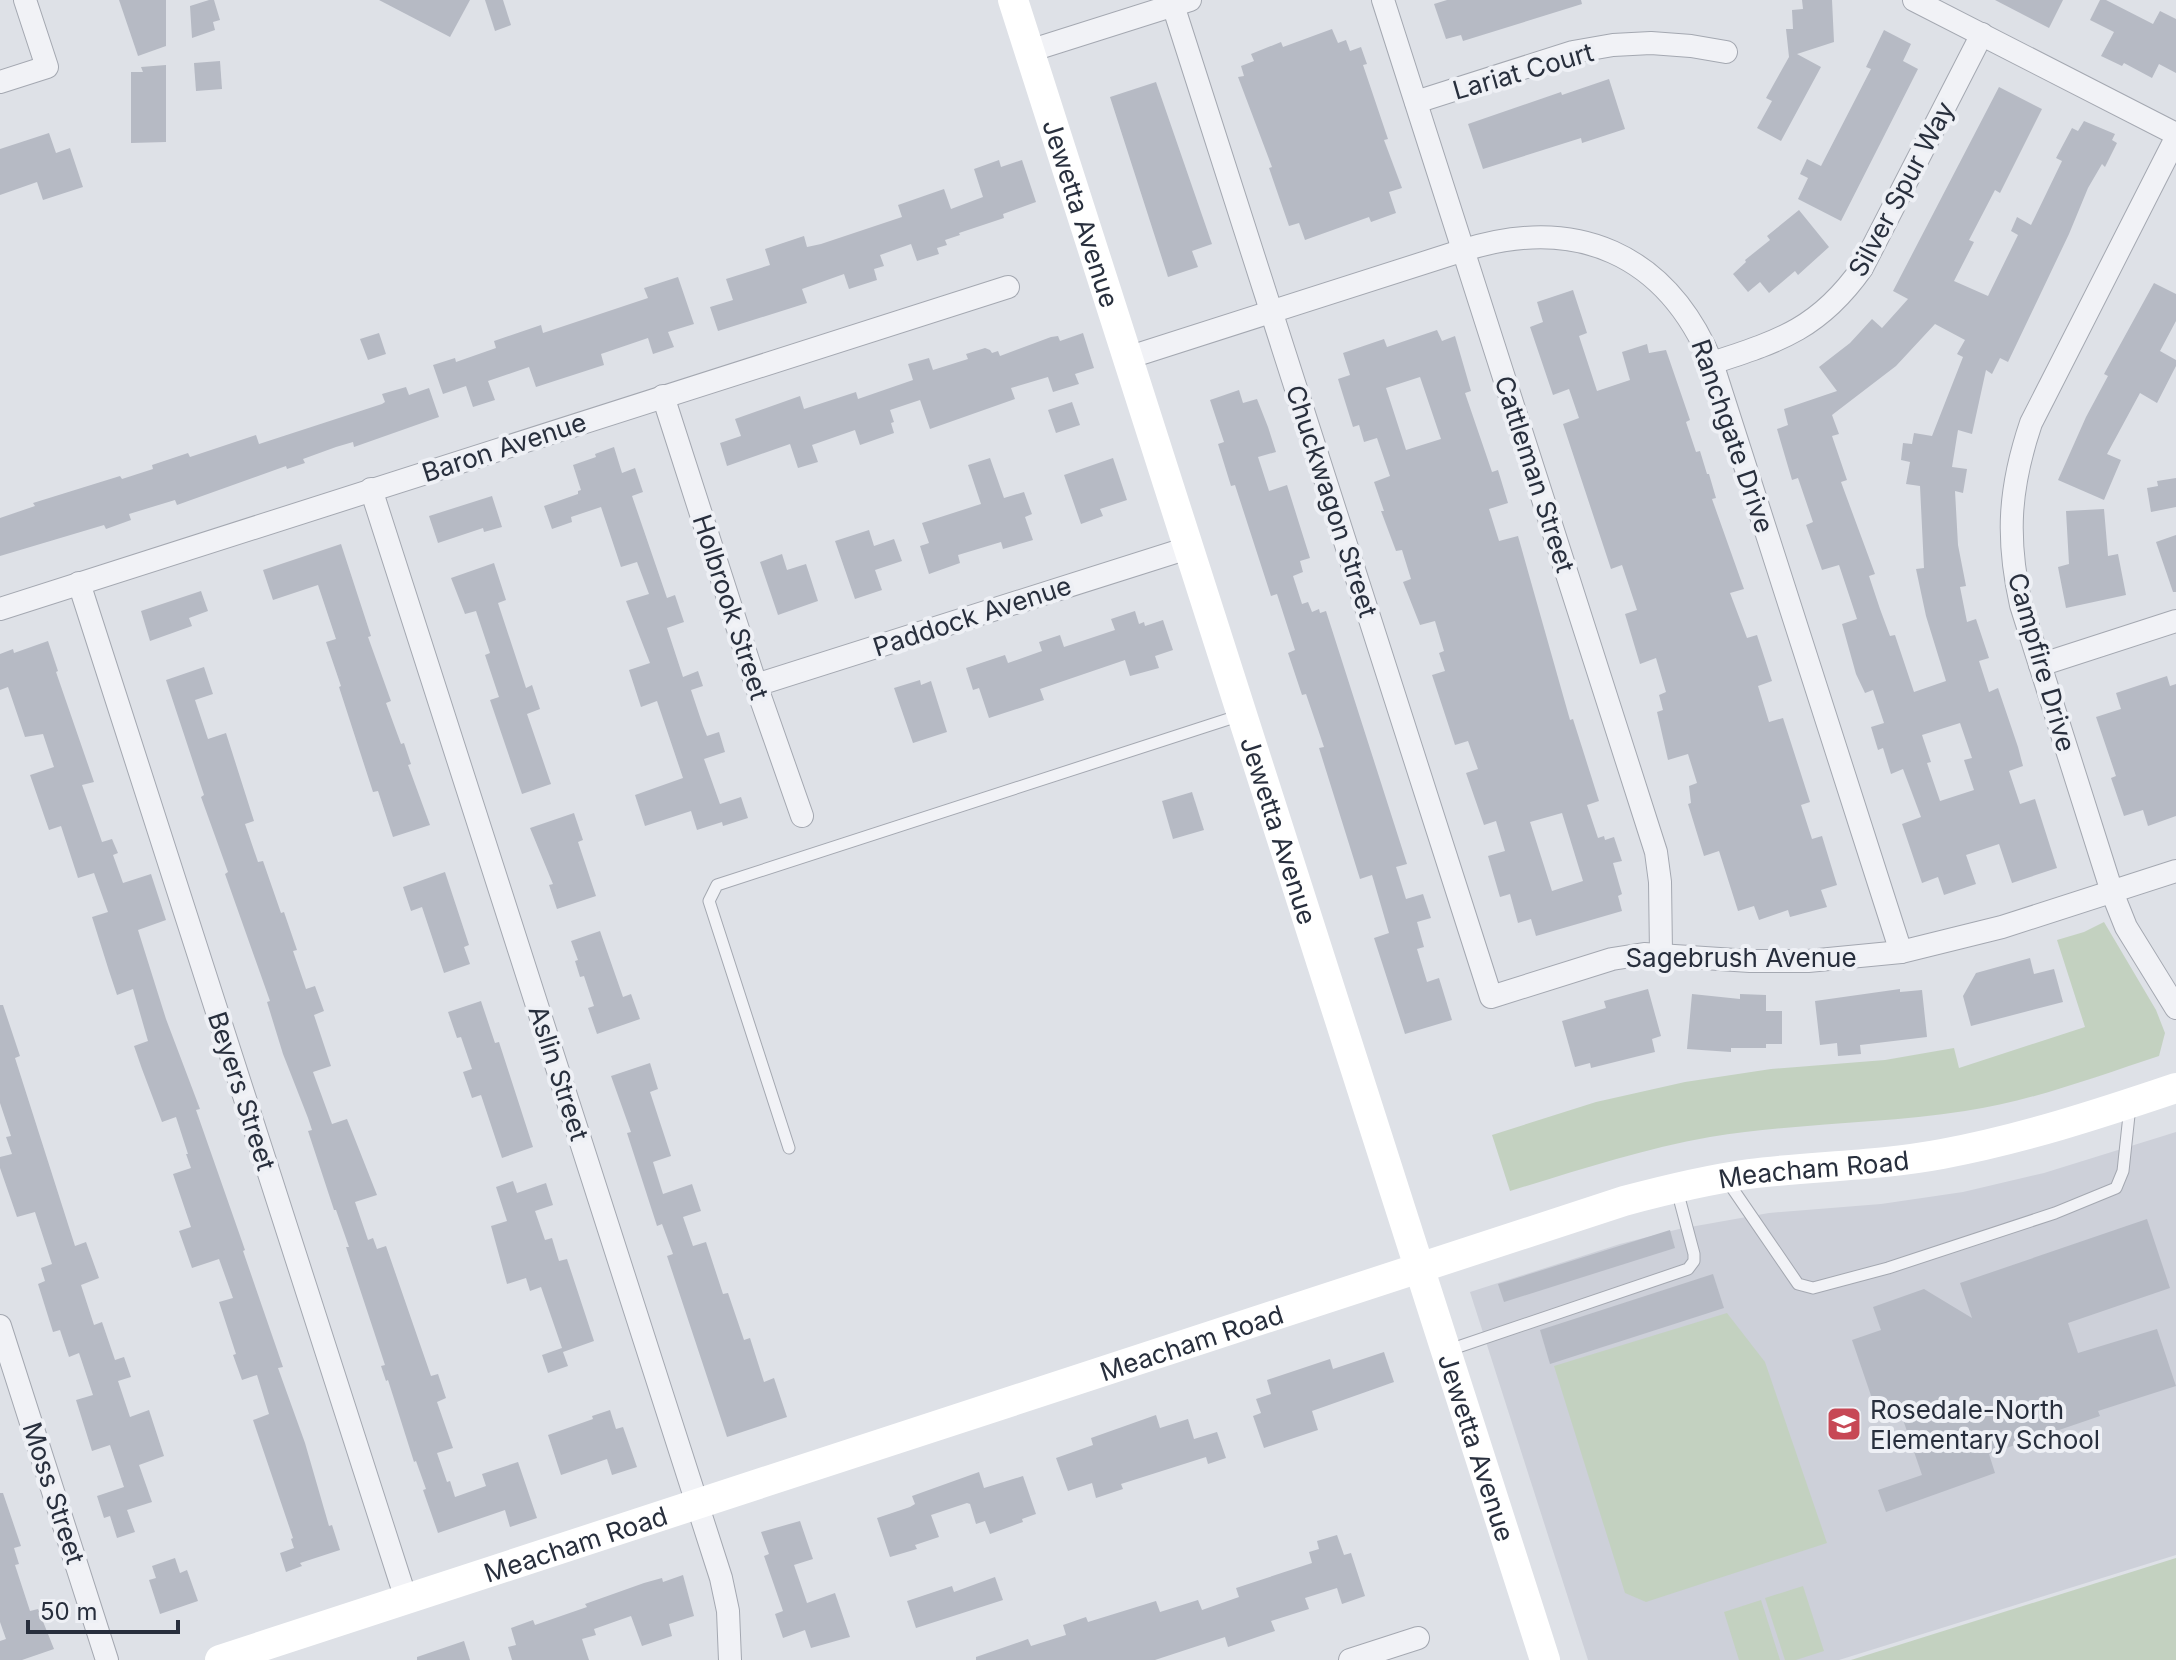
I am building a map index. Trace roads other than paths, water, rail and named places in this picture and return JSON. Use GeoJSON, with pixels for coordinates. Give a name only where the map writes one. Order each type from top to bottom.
{"type":"FeatureCollection","features":[{"type":"Feature","properties":{"kind":"street"},"geometry":{"type":"LineString","coordinates":[[0,82],[47,67],[25,0]]}},
{"type":"Feature","properties":{"kind":"street","name":"Jewetta Avenue"},"geometry":{"type":"LineString","coordinates":[[1013,0],[1545,1660]]}},
{"type":"Feature","properties":{"kind":"street","name":"Cattleman Street"},"geometry":{"type":"LineString","coordinates":[[1383,0],[1656,852],[1660,882],[1661,953]]}},
{"type":"Feature","properties":{"kind":"street"},"geometry":{"type":"LineString","coordinates":[[1914,0],[2176,136]]}},
{"type":"Feature","properties":{"kind":"street"},"geometry":{"type":"LineString","coordinates":[[1029,51],[1181,3]]}},
{"type":"Feature","properties":{"kind":"street","name":"Chuckwagon Street"},"geometry":{"type":"LineString","coordinates":[[1181,3],[1272,312],[1491,997]]}},
{"type":"Feature","properties":{"kind":"street","name":"Silver Spur Way"},"geometry":{"type":"LineString","coordinates":[[1712,363],[1775,343],[1800,330],[1824,313],[1845,292],[1862,268],[1982,34]]}},
{"type":"Feature","properties":{"kind":"street","name":"Lariat Court"},"geometry":{"type":"LineString","coordinates":[[1416,102],[1573,52],[1613,45],[1651,43],[1726,52]]}},
{"type":"Feature","properties":{"kind":"street","name":"Campfire Drive"},"geometry":{"type":"LineString","coordinates":[[2176,136],[2031,423],[2012,494],[2010,533],[2013,570],[2021,605],[2112,892],[2126,927],[2176,1008]]}},
{"type":"Feature","properties":{"kind":"street","name":"Ranchgate Drive"},"geometry":{"type":"LineString","coordinates":[[1127,358],[1464,250],[1512,238],[1544,236],[1576,240],[1607,249],[1635,264],[1661,284],[1682,307],[1700,334],[1712,363],[1901,952]]}},
{"type":"Feature","properties":{"kind":"street","name":"Baron Avenue"},"geometry":{"type":"LineString","coordinates":[[0,609],[1008,287]]}},
{"type":"Feature","properties":{"kind":"street","name":"Holbrook Street"},"geometry":{"type":"LineString","coordinates":[[663,396],[756,685],[802,816]]}},
{"type":"Feature","properties":{"kind":"street","name":"Aslin Street"},"geometry":{"type":"LineString","coordinates":[[371,489],[721,1578],[728,1611],[730,1660]]}},
{"type":"Feature","properties":{"kind":"street","name":"Paddock Avenue"},"geometry":{"type":"LineString","coordinates":[[756,685],[1188,548]]}},
{"type":"Feature","properties":{"kind":"street","name":"Beyers Street"},"geometry":{"type":"LineString","coordinates":[[79,583],[406,1599]]}},
{"type":"Feature","properties":{"kind":"street"},"geometry":{"type":"LineString","coordinates":[[2040,665],[2176,621]]}},
{"type":"Feature","properties":{"kind":"street","name":"Sagebrush Avenue"},"geometry":{"type":"LineString","coordinates":[[1491,997],[1612,959],[1661,953],[1750,961],[1808,961],[1901,952],[1990,931],[2176,871]]}},
{"type":"Feature","properties":{"kind":"street","name":"Meacham Road"},"geometry":{"type":"LineString","coordinates":[[220,1660],[1624,1201],[1726,1178],[1940,1155],[2002,1142],[2176,1088]]}},
{"type":"Feature","properties":{"kind":"street","name":"Moss Street"},"geometry":{"type":"LineString","coordinates":[[0,1326],[107,1660]]}},
{"type":"Feature","properties":{"kind":"street"},"geometry":{"type":"LineString","coordinates":[[1350,1660],[1418,1638]]}},
{"type":"Feature","properties":{"kind":"lane"},"geometry":{"type":"LineString","coordinates":[[789,1148],[709,901],[717,885],[1242,715]]}},
{"type":"Feature","properties":{"kind":"lane"},"geometry":{"type":"LineString","coordinates":[[1726,1178],[1798,1284],[1813,1288],[1888,1268],[2055,1213],[2116,1188],[2123,1171],[2131,1103]]}},
{"type":"Feature","properties":{"kind":"lane"},"geometry":{"type":"LineString","coordinates":[[1446,1351],[1688,1269],[1694,1261],[1694,1254],[1676,1188]]}},
{"type":"Feature","properties":{"kind":"place","name":"Rosedale-North Elementary School"},"geometry":{"type":"Point","coordinates":[1844,1424]}}]}
